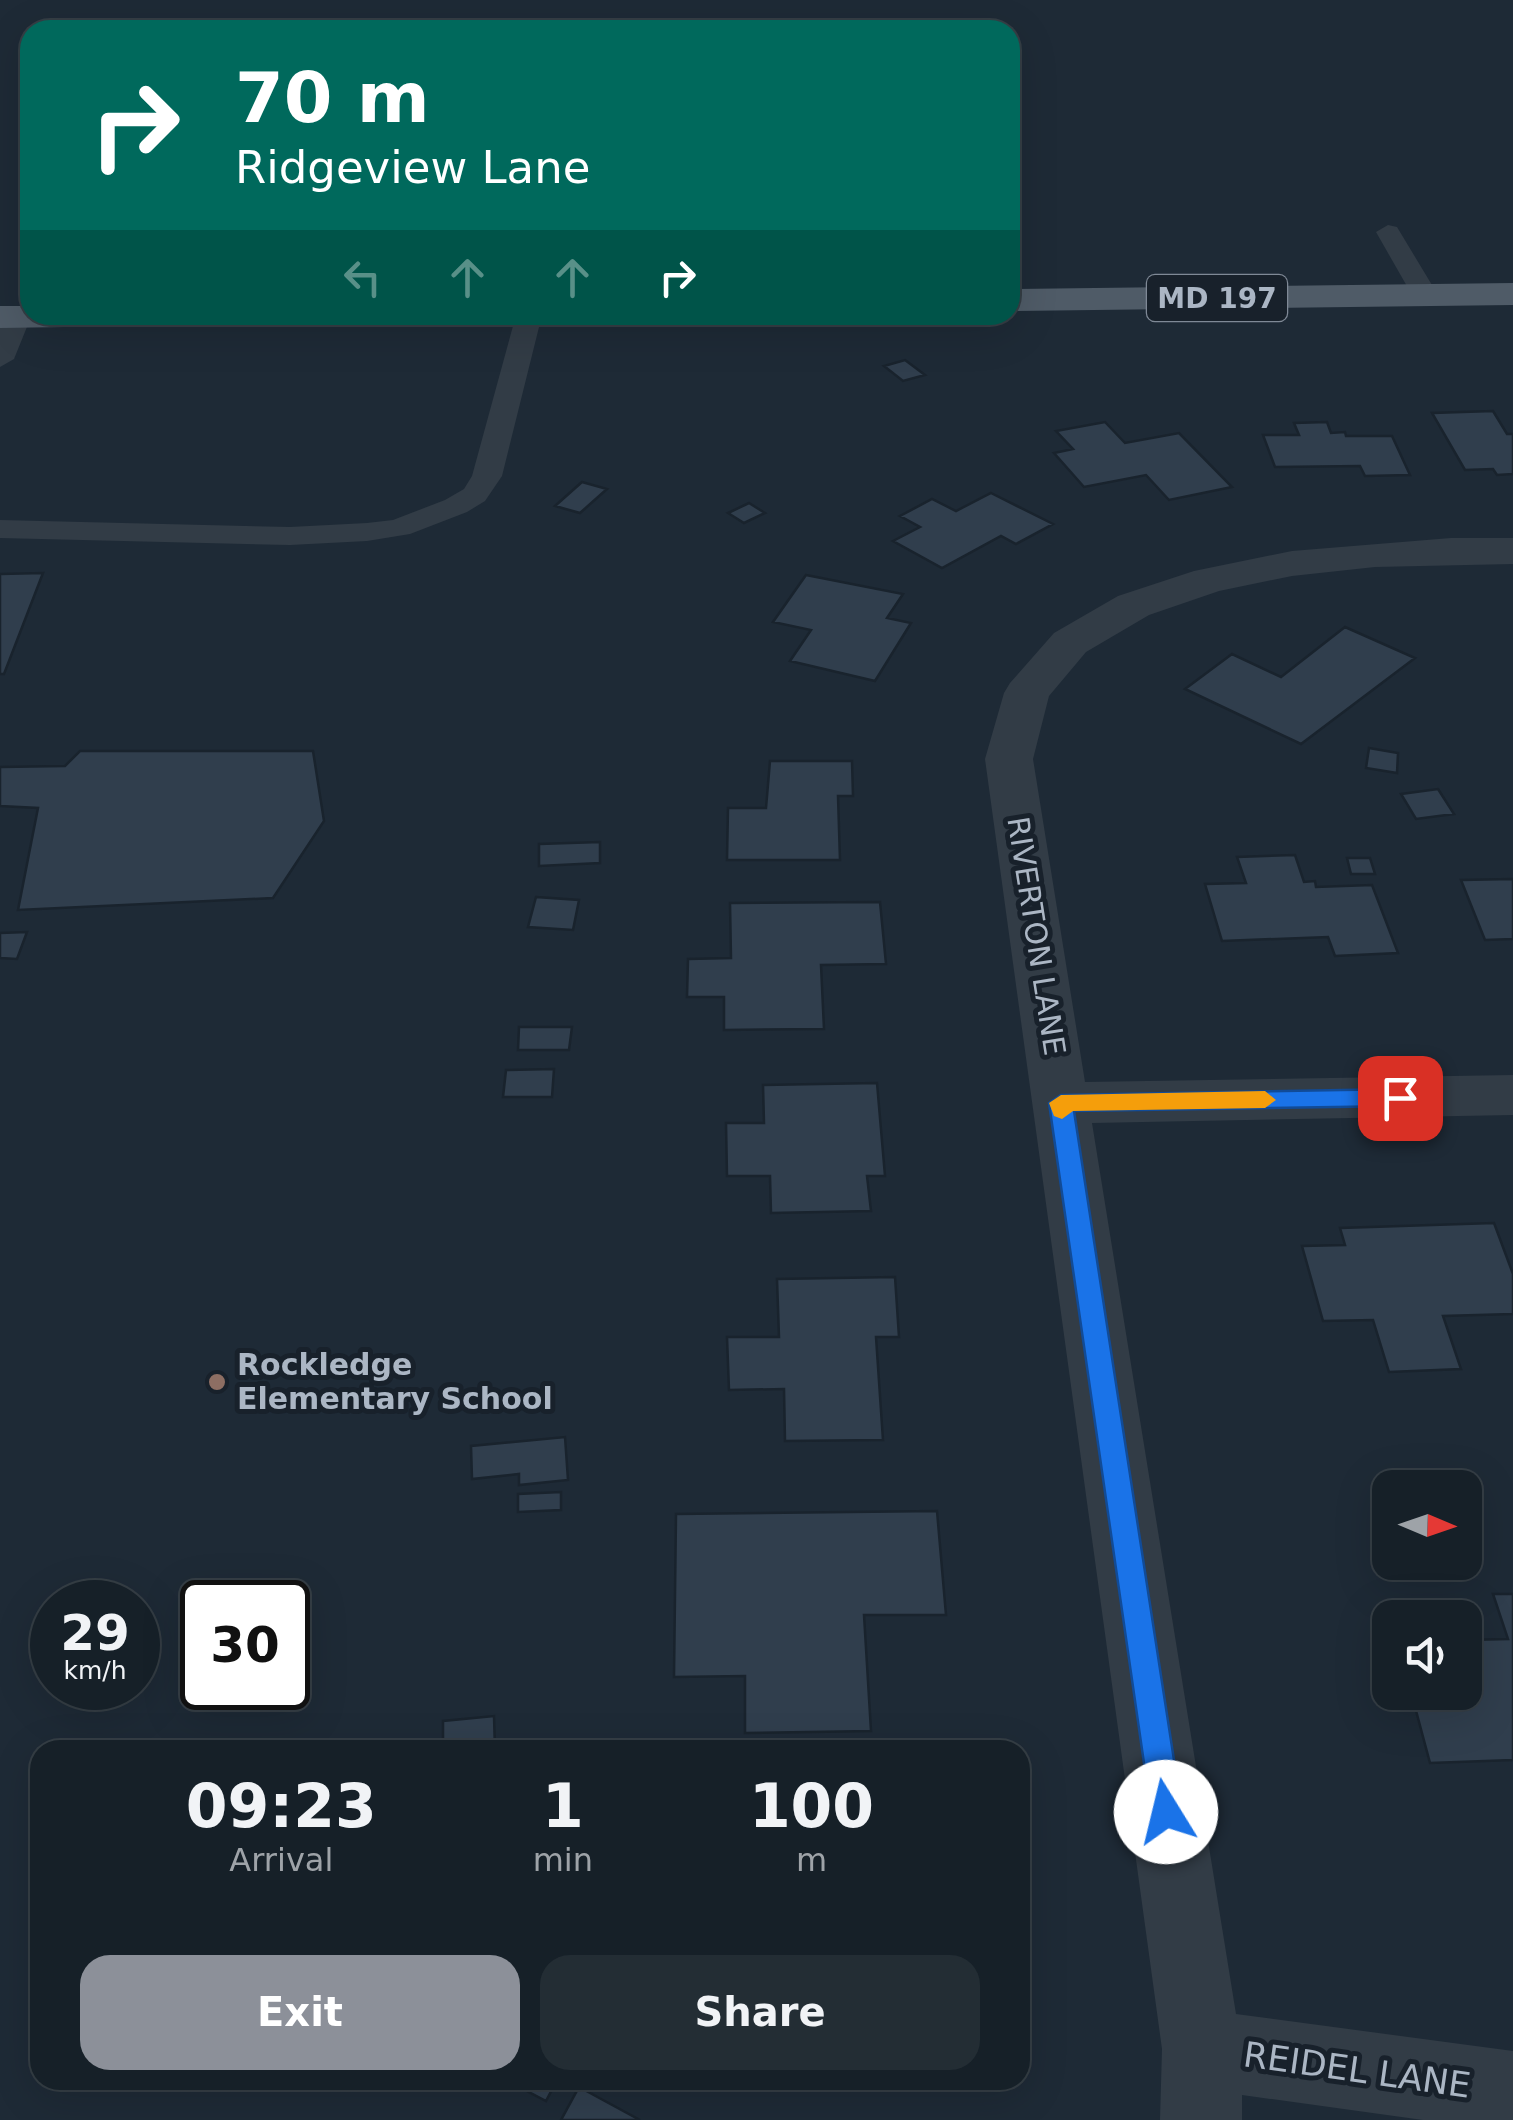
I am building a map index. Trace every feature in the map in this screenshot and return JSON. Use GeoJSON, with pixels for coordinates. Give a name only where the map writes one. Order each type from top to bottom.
{"type":"FeatureCollection","features":[{"type":"Feature","properties":{"kind":"main road","name":"MD 197"},"geometry":{"type":"LineString","coordinates":[[1020,300],[1513,294]]}},
{"type":"Feature","properties":{"kind":"street","name":"RIVERTON LANE"},"geometry":{"type":"LineString","coordinates":[[1202,2084],[1009,759],[1010,732],[1033,680],[1070,642],[1108,616],[1204,580],[1297,564],[1448,551],[1513,551]]}},
{"type":"Feature","properties":{"kind":"street"},"geometry":{"type":"LineString","coordinates":[[1061,1103],[1513,1096]]}},
{"type":"Feature","properties":{"kind":"street","name":"REIDEL LANE"},"geometry":{"type":"LineString","coordinates":[[1202,2084],[1513,2092]]}},
{"type":"Feature","properties":{"kind":"lane"},"geometry":{"type":"LineString","coordinates":[[1388,232],[1425,295]]}},
{"type":"Feature","properties":{"kind":"lane"},"geometry":{"type":"LineString","coordinates":[[0,359],[9,317]]}},
{"type":"Feature","properties":{"kind":"lane"},"geometry":{"type":"LineString","coordinates":[[0,528],[12,532],[290,536],[383,530],[434,516],[475,495],[486,476],[525,325]]}},
{"type":"Feature","properties":{"kind":"building"},"geometry":{"type":"Polygon","coordinates":[[[905,360],[925,375],[903,381],[884,366],[905,360]]]}},
{"type":"Feature","properties":{"kind":"building"},"geometry":{"type":"Polygon","coordinates":[[[1493,411],[1507,434],[1513,434],[1513,474],[1497,475],[1493,469],[1465,470],[1432,413],[1493,411]]]}},
{"type":"Feature","properties":{"kind":"building"},"geometry":{"type":"Polygon","coordinates":[[[1105,422],[1125,443],[1179,433],[1232,487],[1169,500],[1146,475],[1084,487],[1054,453],[1073,449],[1056,431],[1105,422]]]}},
{"type":"Feature","properties":{"kind":"building"},"geometry":{"type":"Polygon","coordinates":[[[1327,422],[1331,433],[1392,436],[1410,475],[1365,476],[1360,466],[1275,467],[1263,435],[1299,435],[1294,423],[1327,422]]]}},
{"type":"Feature","properties":{"kind":"building"},"geometry":{"type":"Polygon","coordinates":[[[582,482],[607,489],[580,513],[555,506],[582,482]]]}},
{"type":"Feature","properties":{"kind":"building"},"geometry":{"type":"Polygon","coordinates":[[[991,493],[1053,524],[1016,544],[1001,536],[942,568],[893,541],[920,527],[900,516],[932,499],[956,511],[991,493]]]}},
{"type":"Feature","properties":{"kind":"building"},"geometry":{"type":"Polygon","coordinates":[[[749,503],[765,513],[744,523],[728,513],[749,503]]]}},
{"type":"Feature","properties":{"kind":"building"},"geometry":{"type":"Polygon","coordinates":[[[43,573],[4,674],[0,674],[0,574],[43,573]]]}},
{"type":"Feature","properties":{"kind":"building"},"geometry":{"type":"Polygon","coordinates":[[[806,575],[903,594],[887,618],[911,623],[875,681],[790,661],[811,630],[773,622],[806,575]]]}},
{"type":"Feature","properties":{"kind":"building"},"geometry":{"type":"Polygon","coordinates":[[[1345,627],[1415,658],[1301,744],[1185,689],[1232,654],[1281,677],[1345,627]]]}},
{"type":"Feature","properties":{"kind":"building"},"geometry":{"type":"Polygon","coordinates":[[[1369,748],[1398,753],[1397,773],[1366,768],[1369,748]]]}},
{"type":"Feature","properties":{"kind":"building"},"geometry":{"type":"Polygon","coordinates":[[[80,751],[313,751],[324,821],[273,898],[18,910],[38,808],[0,806],[0,767],[65,766],[80,751]]]}},
{"type":"Feature","properties":{"kind":"building"},"geometry":{"type":"Polygon","coordinates":[[[770,761],[852,761],[853,796],[838,796],[840,860],[727,860],[728,808],[766,808],[770,761]]]}},
{"type":"Feature","properties":{"kind":"building"},"geometry":{"type":"Polygon","coordinates":[[[1438,789],[1454,814],[1416,819],[1401,794],[1438,789]]]}},
{"type":"Feature","properties":{"kind":"building"},"geometry":{"type":"Polygon","coordinates":[[[600,842],[600,863],[539,866],[539,844],[600,842]]]}},
{"type":"Feature","properties":{"kind":"building"},"geometry":{"type":"Polygon","coordinates":[[[1295,855],[1304,882],[1315,881],[1316,887],[1372,885],[1398,953],[1335,956],[1328,937],[1222,941],[1205,884],[1246,883],[1237,857],[1295,855]]]}},
{"type":"Feature","properties":{"kind":"building"},"geometry":{"type":"Polygon","coordinates":[[[1347,858],[1370,858],[1375,874],[1351,874],[1347,858]]]}},
{"type":"Feature","properties":{"kind":"building"},"geometry":{"type":"Polygon","coordinates":[[[1513,879],[1513,939],[1485,940],[1461,880],[1513,879]]]}},
{"type":"Feature","properties":{"kind":"building"},"geometry":{"type":"Polygon","coordinates":[[[536,897],[579,900],[573,930],[528,927],[536,897]]]}},
{"type":"Feature","properties":{"kind":"building"},"geometry":{"type":"Polygon","coordinates":[[[880,902],[886,964],[821,965],[824,1029],[724,1030],[724,997],[687,997],[688,959],[731,958],[730,903],[880,902]]]}},
{"type":"Feature","properties":{"kind":"building"},"geometry":{"type":"Polygon","coordinates":[[[27,932],[17,959],[0,958],[0,933],[27,932]]]}},
{"type":"Feature","properties":{"kind":"building"},"geometry":{"type":"Polygon","coordinates":[[[519,1027],[572,1027],[569,1050],[518,1050],[519,1027]]]}},
{"type":"Feature","properties":{"kind":"building"},"geometry":{"type":"Polygon","coordinates":[[[554,1069],[552,1097],[503,1097],[506,1070],[554,1069]]]}},
{"type":"Feature","properties":{"kind":"building"},"geometry":{"type":"Polygon","coordinates":[[[877,1083],[885,1176],[867,1176],[871,1211],[771,1213],[770,1176],[727,1176],[726,1123],[764,1123],[763,1085],[877,1083]]]}},
{"type":"Feature","properties":{"kind":"building"},"geometry":{"type":"Polygon","coordinates":[[[1494,1223],[1513,1274],[1513,1314],[1443,1316],[1461,1369],[1389,1372],[1373,1320],[1323,1321],[1302,1246],[1345,1245],[1340,1228],[1494,1223]]]}},
{"type":"Feature","properties":{"kind":"building"},"geometry":{"type":"Polygon","coordinates":[[[895,1277],[899,1337],[876,1337],[883,1440],[785,1441],[784,1389],[729,1390],[727,1337],[779,1337],[777,1279],[895,1277]]]}},
{"type":"Feature","properties":{"kind":"building"},"geometry":{"type":"Polygon","coordinates":[[[565,1437],[568,1480],[519,1485],[519,1474],[472,1479],[471,1446],[565,1437]]]}},
{"type":"Feature","properties":{"kind":"building"},"geometry":{"type":"Polygon","coordinates":[[[561,1492],[561,1510],[518,1512],[518,1494],[561,1492]]]}},
{"type":"Feature","properties":{"kind":"building"},"geometry":{"type":"Polygon","coordinates":[[[937,1511],[946,1615],[864,1615],[871,1731],[745,1733],[745,1676],[674,1677],[676,1514],[937,1511]]]}},
{"type":"Feature","properties":{"kind":"building"},"geometry":{"type":"Polygon","coordinates":[[[1493,1594],[1513,1594],[1513,1760],[1430,1763],[1416,1710],[1482,1710],[1482,1640],[1508,1639],[1493,1594]]]}},
{"type":"Feature","properties":{"kind":"building"},"geometry":{"type":"Polygon","coordinates":[[[494,1716],[495,1740],[443,1740],[443,1721],[494,1716]]]}},
{"type":"Feature","properties":{"kind":"building"},"geometry":{"type":"Polygon","coordinates":[[[525,2090],[552,2090],[546,2101],[525,2090]]]}},
{"type":"Feature","properties":{"kind":"building"},"geometry":{"type":"Polygon","coordinates":[[[577,2090],[585,2090],[640,2120],[561,2120],[577,2090]]]}},
{"type":"Feature","properties":{"kind":"slow traffic"},"geometry":{"type":"LineString","coordinates":[[1062,1111],[1061,1103],[1265,1100]]}},
{"type":"Feature","properties":{"kind":"place","name":"Rockledge Elementary School"},"geometry":{"type":"Point","coordinates":[217,1382]}},
{"type":"Feature","properties":{"kind":"route"},"geometry":{"type":"LineString","coordinates":[[1166,1812],[1061,1103],[1400,1098]]}}]}
